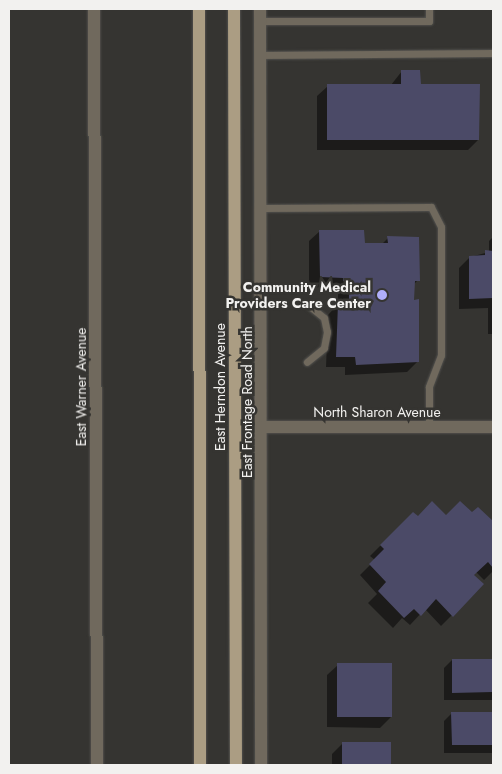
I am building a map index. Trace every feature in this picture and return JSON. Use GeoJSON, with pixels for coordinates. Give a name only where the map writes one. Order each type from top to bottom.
{"type":"FeatureCollection","features":[{"type":"Feature","properties":{"kind":"main road","name":"East Herndon Avenue"},"geometry":{"type":"LineString","coordinates":[[199,9],[200,765]]}},
{"type":"Feature","properties":{"kind":"main road","name":"East Herndon Avenue"},"geometry":{"type":"LineString","coordinates":[[234,9],[236,765]]}},
{"type":"Feature","properties":{"kind":"street","name":"East Warner Avenue"},"geometry":{"type":"LineString","coordinates":[[94,9],[97,765]]}},
{"type":"Feature","properties":{"kind":"street","name":"East Frontage Road North"},"geometry":{"type":"LineString","coordinates":[[260,15],[261,765]]}},
{"type":"Feature","properties":{"kind":"street","name":"North Sharon Avenue"},"geometry":{"type":"LineString","coordinates":[[262,427],[493,427]]}},
{"type":"Feature","properties":{"kind":"lane"},"geometry":{"type":"LineString","coordinates":[[260,15],[428,21],[428,9]]}},
{"type":"Feature","properties":{"kind":"lane"},"geometry":{"type":"LineString","coordinates":[[260,55],[493,53]]}},
{"type":"Feature","properties":{"kind":"lane"},"geometry":{"type":"LineString","coordinates":[[261,208],[431,207],[441,227],[441,355],[429,387],[429,427]]}},
{"type":"Feature","properties":{"kind":"lane"},"geometry":{"type":"LineString","coordinates":[[307,304],[324,318],[327,332],[324,348],[307,362]]}},
{"type":"Feature","properties":{"kind":"building"},"geometry":{"type":"Polygon","coordinates":[[[401,70],[420,70],[421,84],[480,84],[479,140],[327,140],[327,84],[401,84],[401,70]]]}},
{"type":"Feature","properties":{"kind":"building","name":"Community Medical Providers Care Center"},"geometry":{"type":"Polygon","coordinates":[[[319,230],[364,230],[365,243],[388,243],[387,236],[419,237],[420,281],[415,281],[414,300],[419,299],[419,362],[356,365],[355,357],[336,357],[338,303],[349,299],[349,281],[343,281],[343,278],[320,277],[319,230]]]}},
{"type":"Feature","properties":{"kind":"building"},"geometry":{"type":"Polygon","coordinates":[[[485,250],[493,251],[493,298],[469,299],[469,256],[485,255],[485,250]]]}},
{"type":"Feature","properties":{"kind":"building"},"geometry":{"type":"Polygon","coordinates":[[[432,501],[446,515],[460,501],[472,512],[478,507],[493,521],[493,568],[488,562],[474,575],[484,584],[453,617],[436,599],[421,616],[414,609],[404,618],[378,591],[386,582],[369,564],[384,549],[380,545],[413,512],[418,516],[432,501]]]}},
{"type":"Feature","properties":{"kind":"building"},"geometry":{"type":"Polygon","coordinates":[[[452,659],[493,659],[493,692],[452,693],[452,659]]]}},
{"type":"Feature","properties":{"kind":"building"},"geometry":{"type":"Polygon","coordinates":[[[337,663],[392,663],[392,717],[337,717],[337,663]]]}},
{"type":"Feature","properties":{"kind":"building"},"geometry":{"type":"Polygon","coordinates":[[[451,712],[493,712],[493,745],[452,745],[451,712]]]}},
{"type":"Feature","properties":{"kind":"building"},"geometry":{"type":"Polygon","coordinates":[[[342,742],[391,742],[391,765],[342,765],[342,742]]]}},
{"type":"Feature","properties":{"kind":"place","name":"Community Medical Providers Care Center"},"geometry":{"type":"Point","coordinates":[382,295]}}]}
